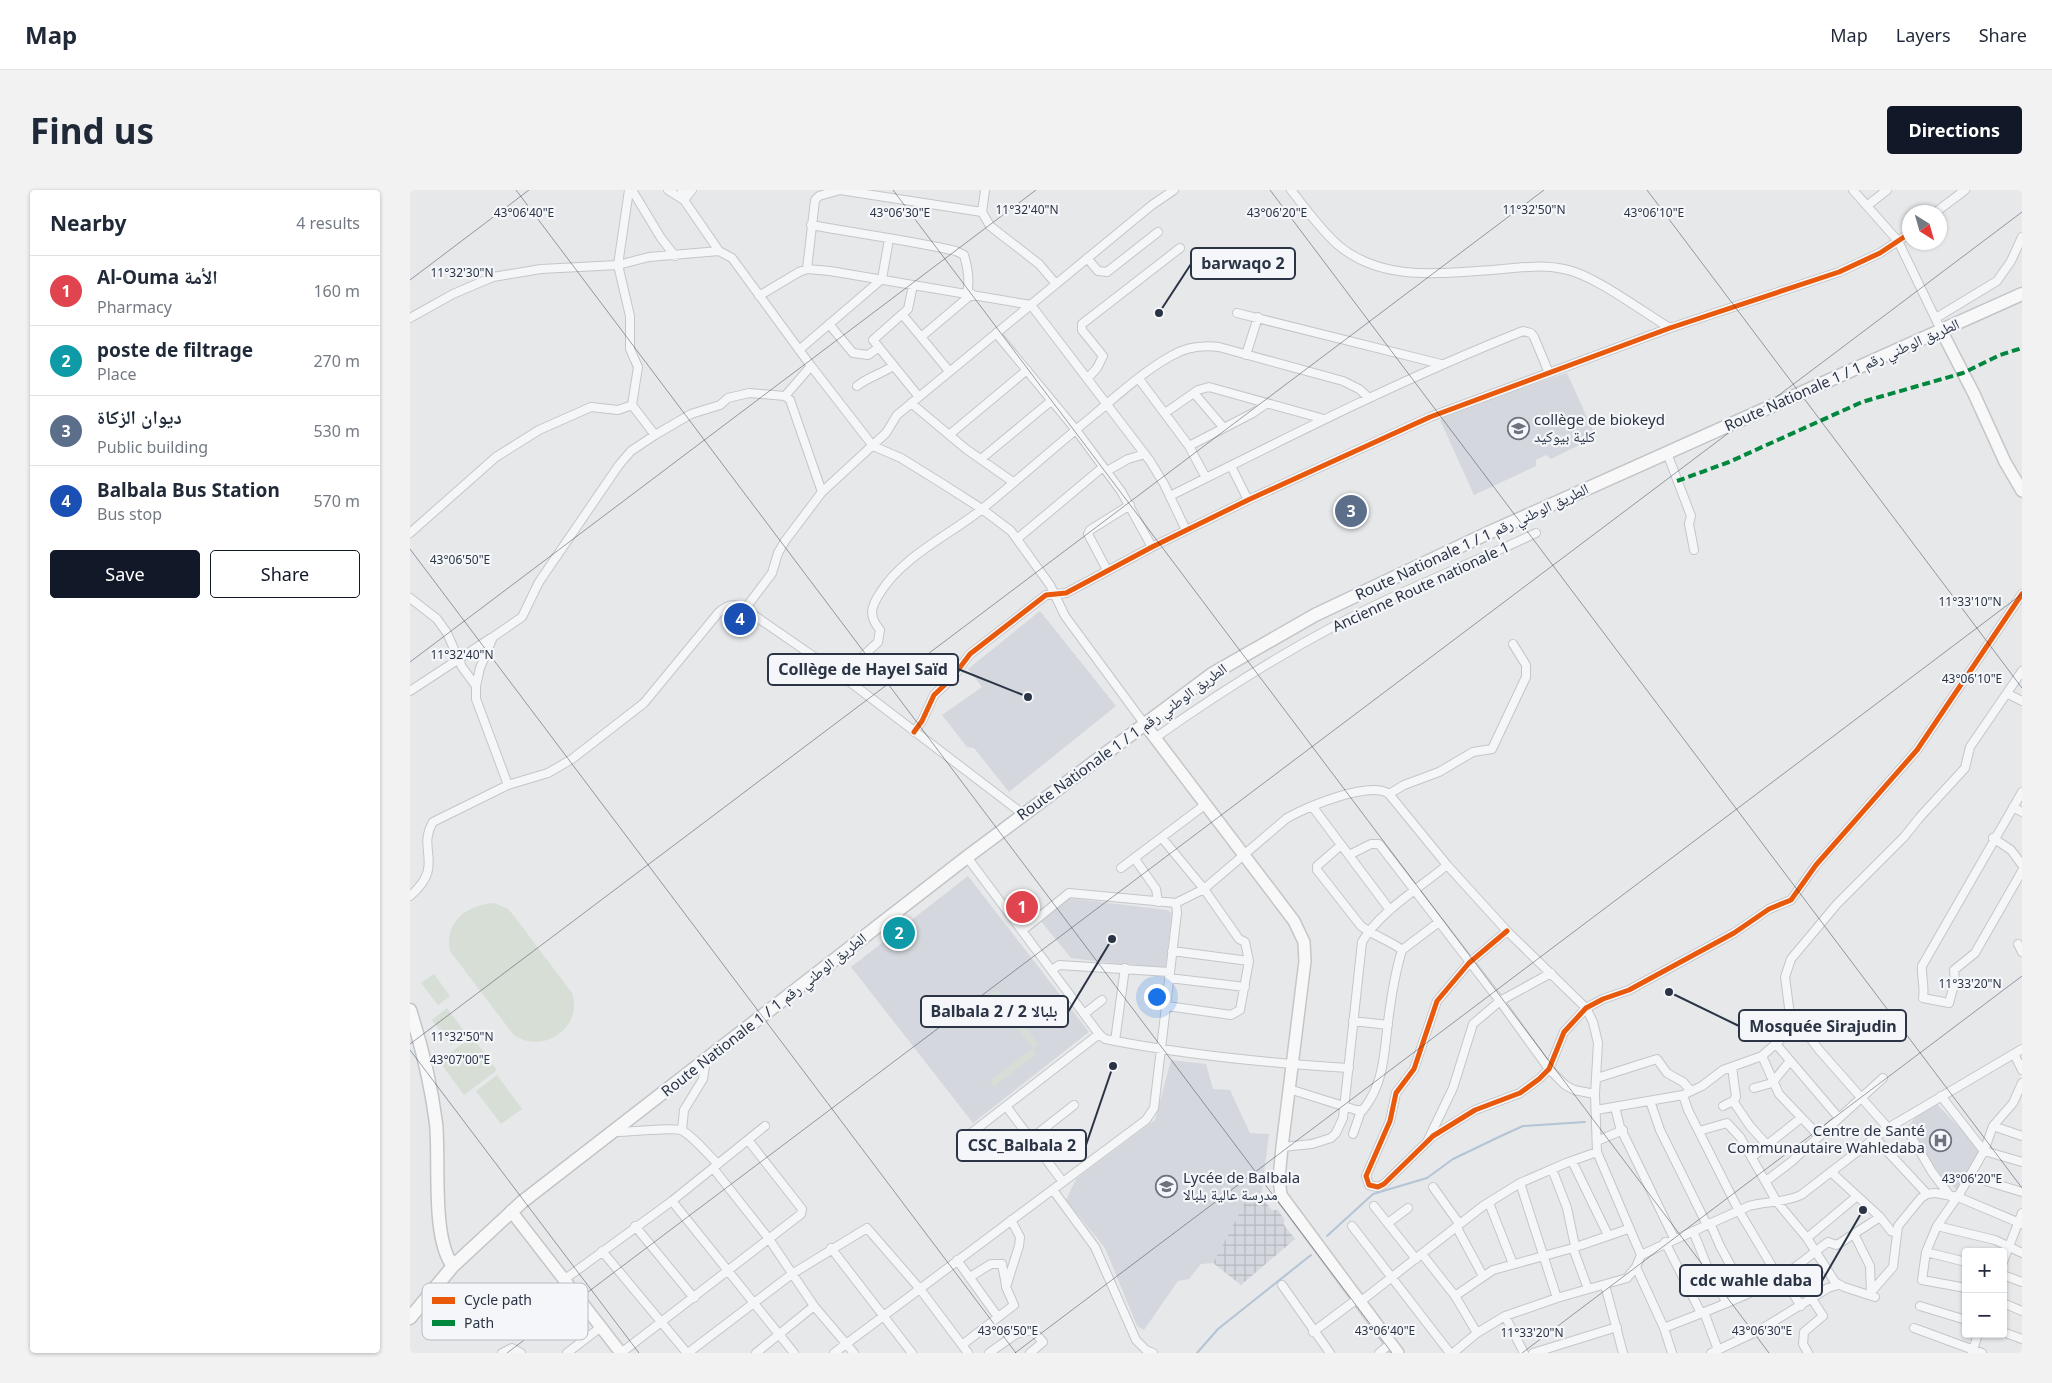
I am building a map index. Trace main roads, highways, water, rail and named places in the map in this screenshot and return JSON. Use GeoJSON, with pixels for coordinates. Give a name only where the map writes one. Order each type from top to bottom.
{"type":"FeatureCollection","features":[{"type":"Feature","properties":{"kind":"main road","name":"Route Nationale 1 / الطريق الوطني رقم 1"},"geometry":{"type":"LineString","coordinates":[[439,1283],[453,1266],[511,1211],[1023,814],[1212,674],[1315,615],[1488,533],[2022,294]]}},
{"type":"Feature","properties":{"kind":"main road"},"geometry":{"type":"LineString","coordinates":[[1941,330],[1974,394],[2005,462],[2022,491]]}},
{"type":"Feature","properties":{"kind":"main road"},"geometry":{"type":"LineString","coordinates":[[1144,723],[1294,921],[1304,942],[1305,961],[1279,1178],[1281,1195],[1394,1348]]}},
{"type":"Feature","properties":{"kind":"main road"},"geometry":{"type":"LineString","coordinates":[[410,1010],[433,1106],[437,1140],[443,1243],[446,1255],[453,1266]]}},
{"type":"Feature","properties":{"kind":"main road"},"geometry":{"type":"LineString","coordinates":[[511,1211],[568,1283]]}},
{"type":"Feature","properties":{"kind":"main road","name":"Route Nationale 1 / الطريق الوطني رقم 1"},"geometry":{"type":"LineString","coordinates":[[410,1318],[422,1303]]}},
{"type":"Feature","properties":{"kind":"main road"},"geometry":{"type":"LineString","coordinates":[[588,1310],[621,1353]]}},
{"type":"Feature","properties":{"kind":"waterway"},"geometry":{"type":"LineString","coordinates":[[1327,1236],[1373,1194],[1427,1178],[1453,1159],[1523,1126],[1585,1122]]}},
{"type":"Feature","properties":{"kind":"waterway"},"geometry":{"type":"LineString","coordinates":[[1197,1353],[1218,1329],[1311,1255]]}},
{"type":"Feature","properties":{"kind":"place","name":"barwaqo 2"},"geometry":{"type":"Point","coordinates":[1159,313]}},
{"type":"Feature","properties":{"kind":"place","name":"collège de biokeyd كلية بيوكيد"},"geometry":{"type":"Point","coordinates":[1518,429]}},
{"type":"Feature","properties":{"kind":"place","name":"ديوان الزكاة"},"geometry":{"type":"Point","coordinates":[1351,511]}},
{"type":"Feature","properties":{"kind":"place","name":"Balbala Bus Station"},"geometry":{"type":"Point","coordinates":[740,619]}},
{"type":"Feature","properties":{"kind":"place","name":"Collège de Hayel Saïd"},"geometry":{"type":"Point","coordinates":[1028,697]}},
{"type":"Feature","properties":{"kind":"place","name":"Al-Ouma الأمة"},"geometry":{"type":"Point","coordinates":[1022,907]}},
{"type":"Feature","properties":{"kind":"place","name":"poste de filtrage"},"geometry":{"type":"Point","coordinates":[899,933]}},
{"type":"Feature","properties":{"kind":"place","name":"Balbala 2 / بلبالا 2"},"geometry":{"type":"Point","coordinates":[1112,939]}},
{"type":"Feature","properties":{"kind":"place","name":"Mosquée Sirajudin"},"geometry":{"type":"Point","coordinates":[1669,992]}},
{"type":"Feature","properties":{"kind":"place","name":"CSC_Balbala 2"},"geometry":{"type":"Point","coordinates":[1113,1066]}},
{"type":"Feature","properties":{"kind":"place","name":"Centre de Santé Communautaire Wahledaba"},"geometry":{"type":"Point","coordinates":[1941,1140]}},
{"type":"Feature","properties":{"kind":"place","name":"Lycée de Balbala مدرسة عالية بلبالا"},"geometry":{"type":"Point","coordinates":[1167,1187]}},
{"type":"Feature","properties":{"kind":"place","name":"cdc wahle daba"},"geometry":{"type":"Point","coordinates":[1863,1210]}}]}
